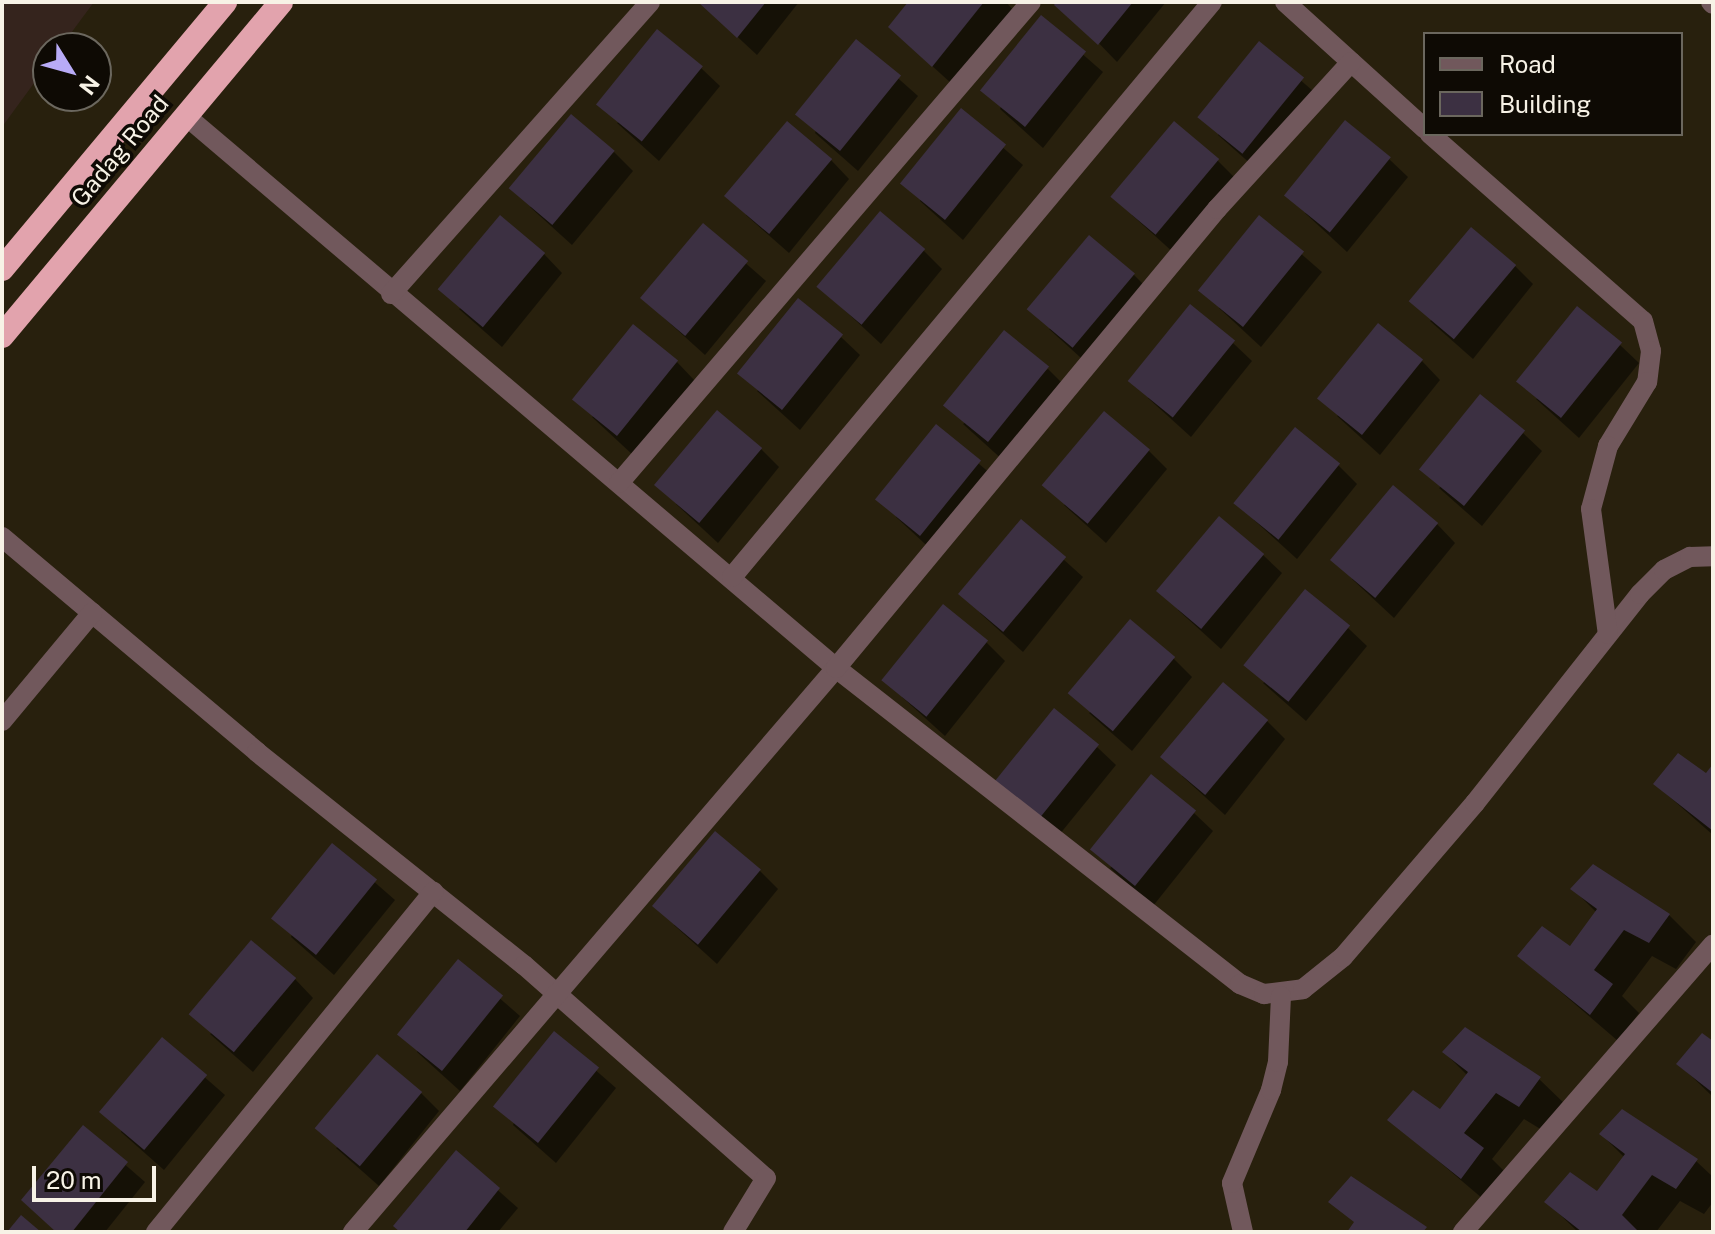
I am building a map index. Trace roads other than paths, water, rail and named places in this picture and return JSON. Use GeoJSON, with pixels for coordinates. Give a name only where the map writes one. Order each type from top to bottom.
{"type":"FeatureCollection","features":[{"type":"Feature","properties":{"kind":"highway","name":"Gadag Road"},"geometry":{"type":"LineString","coordinates":[[2,269],[225,2]]}},
{"type":"Feature","properties":{"kind":"highway","name":"Gadag Road"},"geometry":{"type":"LineString","coordinates":[[2,336],[281,2]]}},
{"type":"Feature","properties":{"kind":"street"},"geometry":{"type":"LineString","coordinates":[[391,294],[650,2]]}},
{"type":"Feature","properties":{"kind":"street"},"geometry":{"type":"LineString","coordinates":[[619,483],[1031,2]]}},
{"type":"Feature","properties":{"kind":"street"},"geometry":{"type":"LineString","coordinates":[[732,577],[1212,2]]}},
{"type":"Feature","properties":{"kind":"street"},"geometry":{"type":"LineString","coordinates":[[1285,2],[1423,127]]}},
{"type":"Feature","properties":{"kind":"street"},"geometry":{"type":"LineString","coordinates":[[353,1232],[836,668],[1198,231],[1351,62]]}},
{"type":"Feature","properties":{"kind":"street"},"geometry":{"type":"LineString","coordinates":[[186,116],[391,294],[732,577],[836,668],[1240,984],[1281,996],[1303,989],[1343,957],[1475,803],[1608,634],[1664,570],[1690,557],[1713,556]]}},
{"type":"Feature","properties":{"kind":"street"},"geometry":{"type":"LineString","coordinates":[[1432,136],[1643,321],[1651,351],[1647,382],[1608,446],[1591,509],[1608,634]]}},
{"type":"Feature","properties":{"kind":"street"},"geometry":{"type":"LineString","coordinates":[[2,537],[556,993],[766,1178],[733,1232]]}},
{"type":"Feature","properties":{"kind":"street"},"geometry":{"type":"LineString","coordinates":[[2,721],[92,613]]}},
{"type":"Feature","properties":{"kind":"street"},"geometry":{"type":"LineString","coordinates":[[156,1232],[433,892]]}},
{"type":"Feature","properties":{"kind":"street"},"geometry":{"type":"LineString","coordinates":[[1463,1232],[1713,944]]}},
{"type":"Feature","properties":{"kind":"street"},"geometry":{"type":"LineString","coordinates":[[1243,1232],[1232,1183],[1271,1090],[1278,1062],[1281,996]]}}]}
